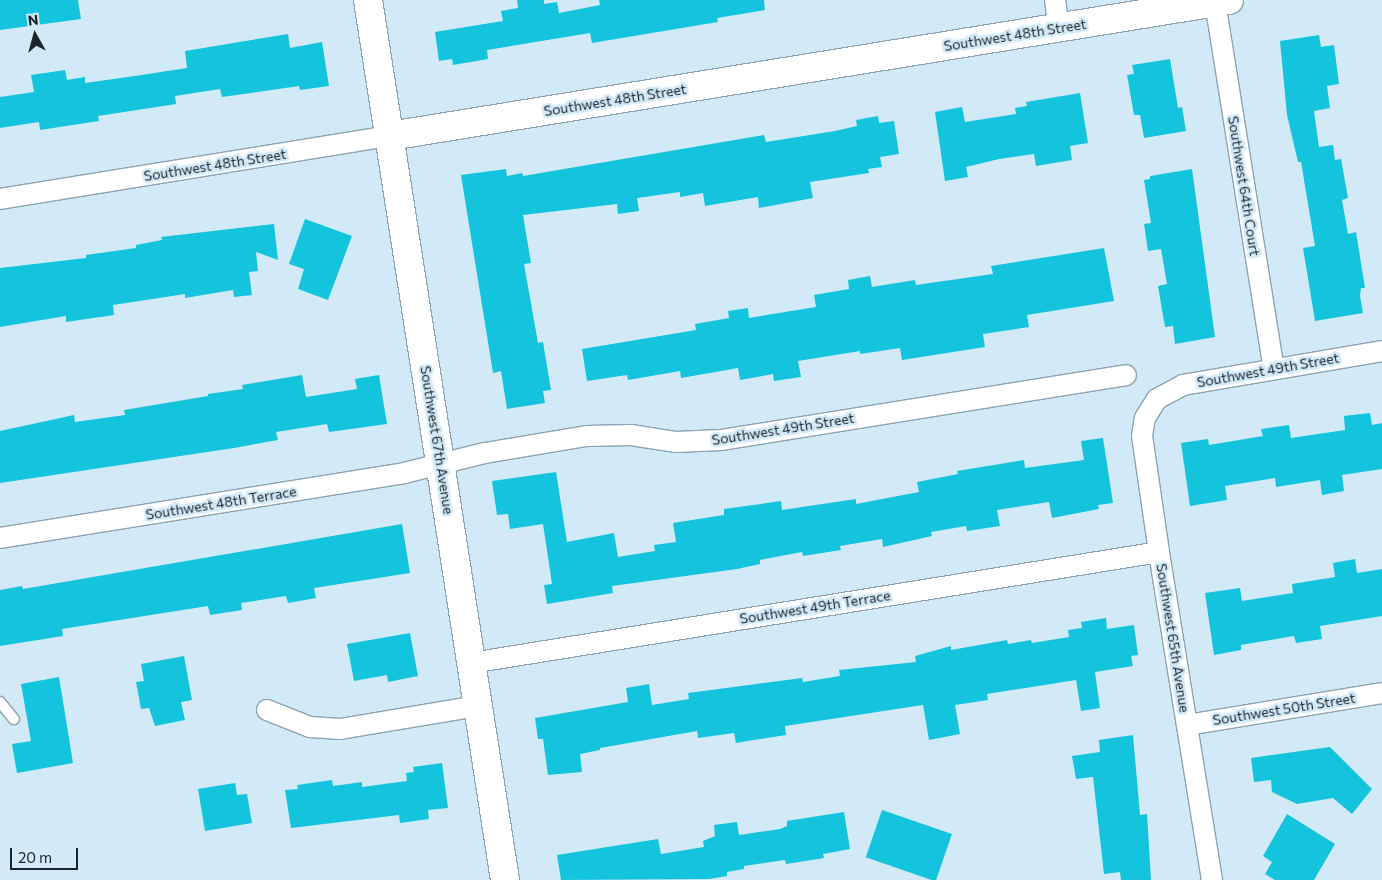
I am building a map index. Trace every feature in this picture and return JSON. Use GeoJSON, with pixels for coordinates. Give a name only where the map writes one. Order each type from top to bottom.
{"type":"FeatureCollection","features":[{"type":"Feature","properties":{"kind":"main road","name":"Southwest 67th Avenue"},"geometry":{"type":"LineString","coordinates":[[368,0],[505,880]]}},
{"type":"Feature","properties":{"kind":"main road","name":"Southwest 48th Street"},"geometry":{"type":"LineString","coordinates":[[390,136],[1222,1]]}},
{"type":"Feature","properties":{"kind":"street"},"geometry":{"type":"LineString","coordinates":[[1055,0],[1059,28]]}},
{"type":"Feature","properties":{"kind":"street","name":"Southwest 64th Court"},"geometry":{"type":"LineString","coordinates":[[1222,1],[1274,369]]}},
{"type":"Feature","properties":{"kind":"street","name":"Southwest 48th Street"},"geometry":{"type":"LineString","coordinates":[[0,199],[390,136]]}},
{"type":"Feature","properties":{"kind":"street","name":"Southwest 49th Street"},"geometry":{"type":"LineString","coordinates":[[1157,399],[1193,383],[1382,351]]}},
{"type":"Feature","properties":{"kind":"street","name":"Southwest 49th Street"},"geometry":{"type":"LineString","coordinates":[[440,464],[485,453],[601,435],[631,435],[676,442],[721,440],[1126,375]]}},
{"type":"Feature","properties":{"kind":"street","name":"Southwest 65th Avenue"},"geometry":{"type":"LineString","coordinates":[[1157,399],[1144,418],[1142,436],[1158,552],[1212,880]]}},
{"type":"Feature","properties":{"kind":"street","name":"Southwest 48th Terrace"},"geometry":{"type":"LineString","coordinates":[[0,538],[404,473],[440,464]]}},
{"type":"Feature","properties":{"kind":"street","name":"Southwest 49th Terrace"},"geometry":{"type":"LineString","coordinates":[[471,663],[1158,552]]}},
{"type":"Feature","properties":{"kind":"street","name":"Southwest 50th Street"},"geometry":{"type":"LineString","coordinates":[[1187,725],[1382,693]]}},
{"type":"Feature","properties":{"kind":"street"},"geometry":{"type":"LineString","coordinates":[[267,710],[310,727],[340,729],[478,706]]}},
{"type":"Feature","properties":{"kind":"lane"},"geometry":{"type":"LineString","coordinates":[[0,702],[14,719]]}},
{"type":"Feature","properties":{"kind":"building"},"geometry":{"type":"Polygon","coordinates":[[[0,0],[78,0],[81,19],[0,30],[0,0]]]}},
{"type":"Feature","properties":{"kind":"building"},"geometry":{"type":"Polygon","coordinates":[[[517,0],[544,0],[544,4],[557,2],[559,13],[600,5],[599,0],[764,0],[765,10],[717,18],[718,22],[592,43],[590,33],[487,50],[488,59],[453,65],[452,59],[439,61],[435,32],[503,21],[501,11],[518,8],[517,0]]]}},
{"type":"Feature","properties":{"kind":"building"},"geometry":{"type":"Polygon","coordinates":[[[288,34],[290,48],[322,42],[329,86],[300,90],[299,86],[222,97],[220,89],[175,96],[176,104],[98,116],[99,121],[40,130],[39,122],[0,128],[0,97],[34,92],[31,75],[65,70],[67,80],[85,77],[85,83],[187,68],[185,51],[288,34]]]}},
{"type":"Feature","properties":{"kind":"building"},"geometry":{"type":"Polygon","coordinates":[[[1319,35],[1321,47],[1334,45],[1339,84],[1327,86],[1330,108],[1314,111],[1319,147],[1333,145],[1335,160],[1341,159],[1348,198],[1342,200],[1348,234],[1356,232],[1365,288],[1361,288],[1360,296],[1363,313],[1315,321],[1303,248],[1315,246],[1301,162],[1298,162],[1287,115],[1280,41],[1319,35]]]}},
{"type":"Feature","properties":{"kind":"building"},"geometry":{"type":"Polygon","coordinates":[[[1170,59],[1178,108],[1182,107],[1186,131],[1144,138],[1140,115],[1134,115],[1127,75],[1134,74],[1132,65],[1170,59]]]}},
{"type":"Feature","properties":{"kind":"building"},"geometry":{"type":"Polygon","coordinates":[[[1080,93],[1088,143],[1070,146],[1072,160],[1036,166],[1034,154],[999,159],[966,167],[968,177],[945,181],[935,112],[962,107],[965,122],[1016,114],[1015,108],[1027,106],[1026,102],[1080,93]]]}},
{"type":"Feature","properties":{"kind":"building"},"geometry":{"type":"Polygon","coordinates":[[[878,116],[879,123],[894,121],[899,154],[880,157],[882,167],[868,169],[869,173],[810,182],[813,198],[759,208],[758,197],[705,206],[703,193],[680,197],[680,192],[637,198],[639,211],[618,214],[617,204],[523,215],[531,263],[524,264],[538,343],[543,342],[551,390],[543,391],[545,403],[507,409],[501,371],[493,373],[461,175],[506,169],[507,176],[522,173],[523,176],[764,135],[766,142],[857,126],[856,120],[878,116]]]}},
{"type":"Feature","properties":{"kind":"building"},"geometry":{"type":"Polygon","coordinates":[[[1192,169],[1215,337],[1175,344],[1173,326],[1165,327],[1158,286],[1167,284],[1161,249],[1148,251],[1144,224],[1151,223],[1144,180],[1150,179],[1150,176],[1192,169]]]}},
{"type":"Feature","properties":{"kind":"building"},"geometry":{"type":"Polygon","coordinates":[[[305,219],[352,236],[328,300],[298,289],[304,269],[289,264],[305,219]]]}},
{"type":"Feature","properties":{"kind":"building"},"geometry":{"type":"Polygon","coordinates":[[[274,224],[278,260],[256,252],[258,271],[249,272],[252,295],[234,297],[233,290],[185,298],[185,294],[113,305],[114,315],[66,322],[66,316],[0,327],[0,268],[86,258],[86,255],[136,248],[136,245],[162,240],[161,237],[274,224]]]}},
{"type":"Feature","properties":{"kind":"building"},"geometry":{"type":"Polygon","coordinates":[[[1104,248],[1114,301],[1027,315],[1029,327],[983,334],[985,347],[902,360],[900,348],[860,354],[860,351],[798,361],[801,377],[774,381],[773,374],[740,380],[738,368],[681,378],[680,371],[628,380],[627,375],[587,381],[582,349],[696,330],[695,324],[729,318],[728,311],[748,308],[749,318],[816,307],[814,295],[849,289],[848,280],[870,276],[872,287],[915,280],[916,285],[993,274],[991,266],[1104,248]]]}},
{"type":"Feature","properties":{"kind":"building"},"geometry":{"type":"Polygon","coordinates":[[[302,375],[306,397],[357,389],[355,379],[379,375],[387,424],[329,432],[327,424],[276,432],[278,440],[234,448],[0,483],[0,431],[74,415],[75,422],[125,415],[124,410],[208,396],[208,394],[243,389],[242,385],[302,375]]]}},
{"type":"Feature","properties":{"kind":"building"},"geometry":{"type":"Polygon","coordinates":[[[1370,413],[1372,425],[1382,423],[1382,469],[1342,475],[1344,491],[1322,495],[1320,480],[1276,487],[1275,478],[1225,486],[1227,500],[1190,506],[1181,443],[1208,439],[1209,445],[1263,436],[1261,429],[1289,425],[1291,438],[1345,430],[1344,416],[1370,413]]]}},
{"type":"Feature","properties":{"kind":"building"},"geometry":{"type":"Polygon","coordinates":[[[1103,438],[1113,503],[1098,505],[1099,509],[1052,518],[1049,502],[997,510],[1000,526],[967,531],[966,526],[931,532],[932,536],[883,547],[882,539],[840,546],[841,550],[803,556],[802,552],[760,560],[760,564],[737,569],[612,586],[613,593],[547,604],[544,585],[552,584],[543,524],[510,529],[508,514],[497,515],[492,481],[556,472],[567,542],[614,533],[618,557],[655,551],[654,545],[676,542],[673,523],[724,515],[724,509],[781,501],[782,510],[856,499],[856,504],[919,492],[917,482],[958,474],[957,471],[1024,460],[1025,468],[1084,460],[1081,441],[1103,438]]]}},
{"type":"Feature","properties":{"kind":"building"},"geometry":{"type":"Polygon","coordinates":[[[402,524],[410,573],[314,588],[316,598],[288,603],[286,596],[241,603],[242,610],[210,615],[208,606],[62,629],[63,636],[0,646],[0,590],[22,586],[23,589],[402,524]]]}},
{"type":"Feature","properties":{"kind":"building"},"geometry":{"type":"Polygon","coordinates":[[[1355,559],[1357,573],[1382,569],[1382,616],[1320,626],[1322,639],[1296,643],[1294,636],[1241,645],[1241,650],[1214,655],[1205,593],[1240,588],[1242,601],[1293,593],[1292,584],[1335,577],[1333,563],[1355,559]]]}},
{"type":"Feature","properties":{"kind":"building"},"geometry":{"type":"Polygon","coordinates":[[[1106,618],[1107,629],[1134,625],[1138,655],[1131,656],[1133,666],[1095,672],[1100,708],[1081,711],[1076,680],[987,694],[988,700],[955,705],[960,734],[929,740],[923,705],[785,726],[786,735],[736,743],[734,733],[698,738],[697,731],[600,748],[600,750],[580,754],[582,772],[548,775],[543,739],[538,739],[535,718],[628,702],[626,688],[649,684],[652,705],[689,699],[688,693],[802,678],[803,682],[840,676],[839,670],[916,662],[915,656],[951,646],[951,650],[1007,640],[1008,644],[1031,640],[1032,643],[1069,637],[1068,630],[1082,628],[1081,622],[1106,618]]]}},
{"type":"Feature","properties":{"kind":"building"},"geometry":{"type":"Polygon","coordinates":[[[410,633],[418,676],[388,682],[387,675],[354,681],[347,644],[410,633]]]}},
{"type":"Feature","properties":{"kind":"building"},"geometry":{"type":"Polygon","coordinates":[[[184,656],[192,700],[181,702],[185,720],[155,726],[149,708],[141,709],[136,682],[144,681],[141,664],[184,656]]]}},
{"type":"Feature","properties":{"kind":"building"},"geometry":{"type":"Polygon","coordinates":[[[59,677],[73,763],[17,773],[12,744],[31,741],[21,684],[59,677]]]}},
{"type":"Feature","properties":{"kind":"building"},"geometry":{"type":"Polygon","coordinates":[[[1133,735],[1140,815],[1147,814],[1151,880],[1121,880],[1120,872],[1104,874],[1093,777],[1076,779],[1072,756],[1100,752],[1099,740],[1133,735]]]}},
{"type":"Feature","properties":{"kind":"building"},"geometry":{"type":"Polygon","coordinates":[[[1330,747],[1372,789],[1352,814],[1333,798],[1297,804],[1272,792],[1271,780],[1254,782],[1251,758],[1330,747]]]}},
{"type":"Feature","properties":{"kind":"building"},"geometry":{"type":"Polygon","coordinates":[[[442,763],[448,808],[428,810],[429,819],[400,823],[399,815],[291,828],[285,790],[298,789],[297,785],[332,780],[333,786],[362,782],[362,787],[407,781],[406,773],[414,772],[413,767],[442,763]]]}},
{"type":"Feature","properties":{"kind":"building"},"geometry":{"type":"Polygon","coordinates":[[[235,783],[237,795],[247,794],[252,823],[205,831],[198,789],[235,783]]]}},
{"type":"Feature","properties":{"kind":"building"},"geometry":{"type":"Polygon","coordinates":[[[882,810],[952,834],[936,880],[866,857],[882,810]]]}},
{"type":"Feature","properties":{"kind":"building"},"geometry":{"type":"Polygon","coordinates":[[[844,812],[850,849],[823,854],[824,858],[786,864],[785,860],[744,866],[744,869],[727,872],[727,876],[709,879],[561,880],[557,855],[658,839],[661,854],[704,847],[703,841],[715,836],[714,825],[737,822],[739,835],[780,829],[787,826],[787,821],[844,812]]]}},
{"type":"Feature","properties":{"kind":"building"},"geometry":{"type":"Polygon","coordinates":[[[1287,814],[1335,844],[1314,880],[1275,880],[1265,874],[1272,862],[1263,856],[1287,814]]]}}]}
